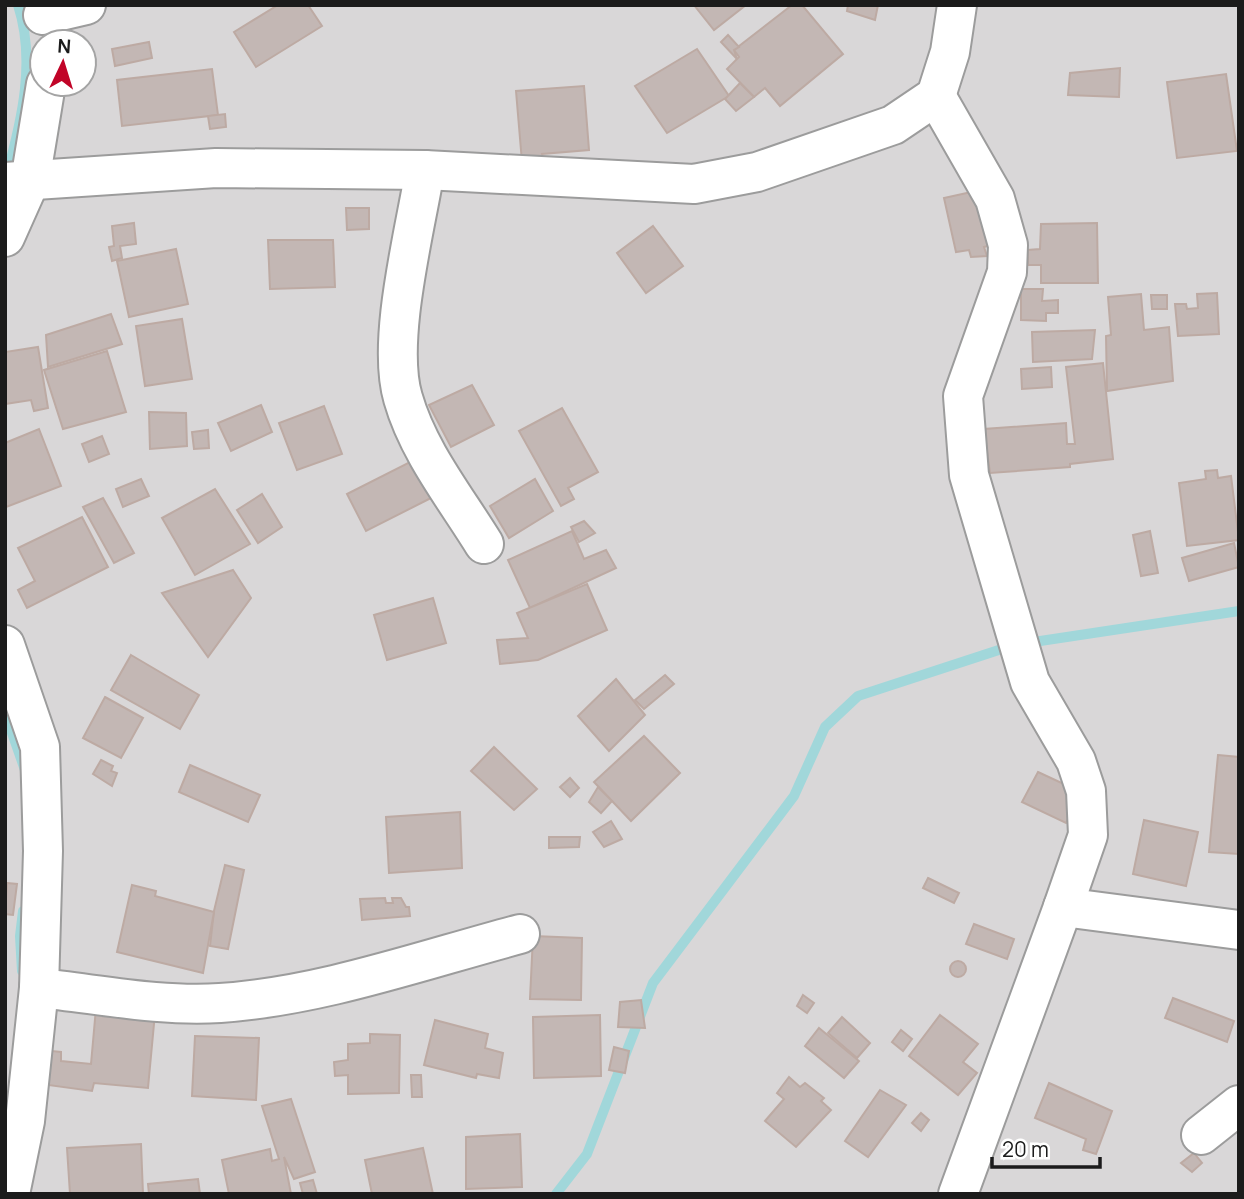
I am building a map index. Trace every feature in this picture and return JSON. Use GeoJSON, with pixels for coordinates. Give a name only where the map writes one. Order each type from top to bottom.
{"type":"FeatureCollection","features":[{"type":"Feature","properties":{"kind":"street"},"geometry":{"type":"LineString","coordinates":[[42,21],[86,5]]}},
{"type":"Feature","properties":{"kind":"street"},"geometry":{"type":"LineString","coordinates":[[18,181],[216,168],[425,170],[694,184],[757,172],[802,159],[893,125],[936,96],[950,52],[957,5]]}},
{"type":"Feature","properties":{"kind":"street"},"geometry":{"type":"LineString","coordinates":[[936,96],[995,199],[1007,245],[1007,272],[963,396],[969,475],[1030,682],[1076,761],[1086,791],[1088,835],[958,1194]]}},
{"type":"Feature","properties":{"kind":"street"},"geometry":{"type":"LineString","coordinates":[[5,237],[42,98]]}},
{"type":"Feature","properties":{"kind":"street"},"geometry":{"type":"LineString","coordinates":[[425,170],[396,352],[402,397],[421,444],[484,544]]}},
{"type":"Feature","properties":{"kind":"street"},"geometry":{"type":"LineString","coordinates":[[5,645],[40,747],[43,851],[39,988],[24,1121],[10,1194]]}},
{"type":"Feature","properties":{"kind":"street"},"geometry":{"type":"LineString","coordinates":[[1063,906],[1239,930]]}},
{"type":"Feature","properties":{"kind":"street"},"geometry":{"type":"LineString","coordinates":[[39,988],[163,1002],[218,1003],[300,993],[520,933]]}},
{"type":"Feature","properties":{"kind":"street"},"geometry":{"type":"LineString","coordinates":[[1201,1135],[1239,1105]]}},
{"type":"Feature","properties":{"kind":"shaded area"},"geometry":{"type":"Polygon","coordinates":[[[5,5],[1239,5],[1239,1194],[5,1194],[5,5]]]}},
{"type":"Feature","properties":{"kind":"building"},"geometry":{"type":"Polygon","coordinates":[[[278,5],[308,5],[322,26],[256,67],[234,32],[278,5]]]}},
{"type":"Feature","properties":{"kind":"building"},"geometry":{"type":"Polygon","coordinates":[[[694,5],[746,5],[714,30],[694,5]]]}},
{"type":"Feature","properties":{"kind":"building"},"geometry":{"type":"Polygon","coordinates":[[[792,5],[802,5],[843,54],[780,106],[765,88],[754,97],[727,69],[739,57],[734,50],[792,5]]]}},
{"type":"Feature","properties":{"kind":"building"},"geometry":{"type":"Polygon","coordinates":[[[848,5],[878,5],[875,20],[847,11],[848,5]]]}},
{"type":"Feature","properties":{"kind":"building"},"geometry":{"type":"Polygon","coordinates":[[[728,35],[739,47],[734,50],[737,59],[721,42],[728,35]]]}},
{"type":"Feature","properties":{"kind":"building"},"geometry":{"type":"Polygon","coordinates":[[[149,42],[152,58],[115,66],[112,49],[149,42]]]}},
{"type":"Feature","properties":{"kind":"building"},"geometry":{"type":"Polygon","coordinates":[[[697,49],[729,96],[667,133],[635,86],[697,49]]]}},
{"type":"Feature","properties":{"kind":"building"},"geometry":{"type":"Polygon","coordinates":[[[1120,68],[1119,97],[1068,95],[1070,73],[1120,68]]]}},
{"type":"Feature","properties":{"kind":"building"},"geometry":{"type":"Polygon","coordinates":[[[212,69],[218,115],[122,126],[117,80],[212,69]]]}},
{"type":"Feature","properties":{"kind":"building"},"geometry":{"type":"Polygon","coordinates":[[[1226,74],[1237,151],[1177,158],[1167,82],[1226,74]]]}},
{"type":"Feature","properties":{"kind":"building"},"geometry":{"type":"Polygon","coordinates":[[[740,83],[754,97],[736,111],[725,99],[740,83]]]}},
{"type":"Feature","properties":{"kind":"building"},"geometry":{"type":"Polygon","coordinates":[[[584,86],[589,150],[542,154],[543,160],[522,162],[516,91],[584,86]]]}},
{"type":"Feature","properties":{"kind":"building"},"geometry":{"type":"Polygon","coordinates":[[[225,114],[226,127],[210,129],[208,116],[225,114]]]}},
{"type":"Feature","properties":{"kind":"building"},"geometry":{"type":"Polygon","coordinates":[[[976,191],[988,246],[984,247],[987,256],[971,257],[969,250],[956,252],[944,198],[976,191]]]}},
{"type":"Feature","properties":{"kind":"building"},"geometry":{"type":"Polygon","coordinates":[[[346,208],[369,208],[369,229],[347,230],[346,208]]]}},
{"type":"Feature","properties":{"kind":"building"},"geometry":{"type":"Polygon","coordinates":[[[134,223],[136,244],[120,246],[122,258],[112,261],[109,247],[114,246],[112,226],[134,223]]]}},
{"type":"Feature","properties":{"kind":"building"},"geometry":{"type":"Polygon","coordinates":[[[1097,223],[1098,283],[1041,283],[1041,265],[1028,265],[1028,250],[1040,249],[1041,224],[1097,223]]]}},
{"type":"Feature","properties":{"kind":"building"},"geometry":{"type":"Polygon","coordinates":[[[653,226],[683,266],[646,293],[617,253],[653,226]]]}},
{"type":"Feature","properties":{"kind":"building"},"geometry":{"type":"Polygon","coordinates":[[[268,240],[333,240],[335,287],[270,289],[268,240]]]}},
{"type":"Feature","properties":{"kind":"building"},"geometry":{"type":"Polygon","coordinates":[[[176,249],[188,304],[129,317],[117,261],[176,249]]]}},
{"type":"Feature","properties":{"kind":"building"},"geometry":{"type":"Polygon","coordinates":[[[1021,289],[1043,289],[1042,301],[1058,300],[1058,313],[1046,313],[1046,321],[1021,320],[1021,289]]]}},
{"type":"Feature","properties":{"kind":"building"},"geometry":{"type":"Polygon","coordinates":[[[1217,293],[1219,334],[1178,336],[1175,304],[1186,304],[1187,309],[1198,308],[1197,294],[1217,293]]]}},
{"type":"Feature","properties":{"kind":"building"},"geometry":{"type":"Polygon","coordinates":[[[1141,294],[1144,330],[1169,327],[1173,381],[1107,391],[1106,336],[1111,335],[1108,297],[1141,294]]]}},
{"type":"Feature","properties":{"kind":"building"},"geometry":{"type":"Polygon","coordinates":[[[1151,295],[1167,295],[1167,309],[1152,309],[1151,295]]]}},
{"type":"Feature","properties":{"kind":"building"},"geometry":{"type":"Polygon","coordinates":[[[111,314],[122,344],[48,367],[46,335],[111,314]]]}},
{"type":"Feature","properties":{"kind":"building"},"geometry":{"type":"Polygon","coordinates":[[[182,319],[192,379],[145,386],[136,326],[182,319]]]}},
{"type":"Feature","properties":{"kind":"building"},"geometry":{"type":"Polygon","coordinates":[[[1095,330],[1092,359],[1033,362],[1032,332],[1095,330]]]}},
{"type":"Feature","properties":{"kind":"building"},"geometry":{"type":"Polygon","coordinates":[[[38,347],[48,408],[34,411],[31,400],[5,404],[5,352],[38,347]]]}},
{"type":"Feature","properties":{"kind":"building"},"geometry":{"type":"Polygon","coordinates":[[[107,351],[126,412],[63,429],[44,370],[107,351]]]}},
{"type":"Feature","properties":{"kind":"building"},"geometry":{"type":"Polygon","coordinates":[[[1103,363],[1113,459],[1070,464],[1070,467],[990,473],[984,429],[1066,423],[1067,444],[1075,444],[1066,367],[1103,363]]]}},
{"type":"Feature","properties":{"kind":"building"},"geometry":{"type":"Polygon","coordinates":[[[1051,367],[1052,387],[1022,389],[1021,369],[1051,367]]]}},
{"type":"Feature","properties":{"kind":"building"},"geometry":{"type":"Polygon","coordinates":[[[472,385],[494,425],[451,447],[429,405],[472,385]]]}},
{"type":"Feature","properties":{"kind":"building"},"geometry":{"type":"Polygon","coordinates":[[[261,405],[272,432],[231,451],[218,423],[261,405]]]}},
{"type":"Feature","properties":{"kind":"building"},"geometry":{"type":"Polygon","coordinates":[[[324,406],[342,454],[297,470],[279,423],[324,406]]]}},
{"type":"Feature","properties":{"kind":"building"},"geometry":{"type":"Polygon","coordinates":[[[562,408],[598,472],[568,488],[574,499],[561,506],[519,431],[562,408]]]}},
{"type":"Feature","properties":{"kind":"building"},"geometry":{"type":"Polygon","coordinates":[[[149,412],[186,413],[187,446],[150,449],[149,412]]]}},
{"type":"Feature","properties":{"kind":"building"},"geometry":{"type":"Polygon","coordinates":[[[39,429],[61,486],[6,507],[5,443],[39,429]]]}},
{"type":"Feature","properties":{"kind":"building"},"geometry":{"type":"Polygon","coordinates":[[[208,430],[209,448],[194,449],[192,432],[208,430]]]}},
{"type":"Feature","properties":{"kind":"building"},"geometry":{"type":"Polygon","coordinates":[[[102,436],[109,454],[89,462],[82,444],[102,436]]]}},
{"type":"Feature","properties":{"kind":"building"},"geometry":{"type":"Polygon","coordinates":[[[412,461],[431,498],[366,531],[347,494],[412,461]]]}},
{"type":"Feature","properties":{"kind":"building"},"geometry":{"type":"Polygon","coordinates":[[[1217,470],[1218,478],[1231,476],[1239,540],[1187,546],[1179,483],[1206,479],[1205,471],[1217,470]]]}},
{"type":"Feature","properties":{"kind":"building"},"geometry":{"type":"Polygon","coordinates":[[[141,479],[149,496],[123,507],[116,489],[141,479]]]}},
{"type":"Feature","properties":{"kind":"building"},"geometry":{"type":"Polygon","coordinates":[[[535,479],[553,511],[509,538],[490,506],[535,479]]]}},
{"type":"Feature","properties":{"kind":"building"},"geometry":{"type":"Polygon","coordinates":[[[215,489],[250,544],[195,575],[162,518],[215,489]]]}},
{"type":"Feature","properties":{"kind":"building"},"geometry":{"type":"Polygon","coordinates":[[[262,494],[282,527],[258,543],[237,510],[262,494]]]}},
{"type":"Feature","properties":{"kind":"building"},"geometry":{"type":"Polygon","coordinates":[[[103,498],[134,553],[114,563],[83,507],[103,498]]]}},
{"type":"Feature","properties":{"kind":"building"},"geometry":{"type":"Polygon","coordinates":[[[82,517],[108,567],[27,608],[18,590],[35,581],[18,548],[82,517]]]}},
{"type":"Feature","properties":{"kind":"building"},"geometry":{"type":"Polygon","coordinates":[[[584,521],[595,533],[579,542],[571,527],[584,521]]]}},
{"type":"Feature","properties":{"kind":"building"},"geometry":{"type":"Polygon","coordinates":[[[572,531],[584,559],[606,550],[616,568],[530,608],[508,560],[572,531]]]}},
{"type":"Feature","properties":{"kind":"building"},"geometry":{"type":"Polygon","coordinates":[[[1150,531],[1158,573],[1141,576],[1133,535],[1150,531]]]}},
{"type":"Feature","properties":{"kind":"building"},"geometry":{"type":"Polygon","coordinates":[[[1234,543],[1239,567],[1189,581],[1182,558],[1234,543]]]}},
{"type":"Feature","properties":{"kind":"building"},"geometry":{"type":"Polygon","coordinates":[[[233,570],[251,598],[208,657],[162,593],[233,570]]]}},
{"type":"Feature","properties":{"kind":"building"},"geometry":{"type":"Polygon","coordinates":[[[587,584],[607,630],[538,660],[500,664],[497,640],[528,638],[517,613],[587,584]]]}},
{"type":"Feature","properties":{"kind":"building"},"geometry":{"type":"Polygon","coordinates":[[[433,598],[446,643],[387,660],[374,615],[433,598]]]}},
{"type":"Feature","properties":{"kind":"building"},"geometry":{"type":"Polygon","coordinates":[[[131,655],[199,695],[180,729],[111,690],[131,655]]]}},
{"type":"Feature","properties":{"kind":"building"},"geometry":{"type":"Polygon","coordinates":[[[665,675],[674,684],[644,709],[635,700],[665,675]]]}},
{"type":"Feature","properties":{"kind":"building"},"geometry":{"type":"Polygon","coordinates":[[[616,679],[645,715],[609,751],[578,716],[616,679]]]}},
{"type":"Feature","properties":{"kind":"building"},"geometry":{"type":"Polygon","coordinates":[[[105,697],[143,718],[121,758],[83,738],[105,697]]]}},
{"type":"Feature","properties":{"kind":"building"},"geometry":{"type":"Polygon","coordinates":[[[644,736],[680,773],[631,821],[594,782],[644,736]]]}},
{"type":"Feature","properties":{"kind":"building"},"geometry":{"type":"Polygon","coordinates":[[[494,747],[537,789],[514,810],[471,771],[494,747]]]}},
{"type":"Feature","properties":{"kind":"building"},"geometry":{"type":"Polygon","coordinates":[[[1218,755],[1239,757],[1239,854],[1209,852],[1218,755]]]}},
{"type":"Feature","properties":{"kind":"building"},"geometry":{"type":"Polygon","coordinates":[[[101,760],[113,766],[111,771],[117,773],[112,786],[93,774],[101,760]]]}},
{"type":"Feature","properties":{"kind":"building"},"geometry":{"type":"Polygon","coordinates":[[[190,765],[260,795],[248,822],[179,792],[190,765]]]}},
{"type":"Feature","properties":{"kind":"building"},"geometry":{"type":"Polygon","coordinates":[[[1038,772],[1081,792],[1066,823],[1022,802],[1038,772]]]}},
{"type":"Feature","properties":{"kind":"building"},"geometry":{"type":"Polygon","coordinates":[[[570,778],[579,788],[570,797],[560,787],[570,778]]]}},
{"type":"Feature","properties":{"kind":"building"},"geometry":{"type":"Polygon","coordinates":[[[598,787],[612,801],[601,813],[589,802],[598,787]]]}},
{"type":"Feature","properties":{"kind":"building"},"geometry":{"type":"Polygon","coordinates":[[[460,812],[462,868],[389,873],[386,817],[460,812]]]}},
{"type":"Feature","properties":{"kind":"building"},"geometry":{"type":"Polygon","coordinates":[[[1144,820],[1198,832],[1186,886],[1133,874],[1144,820]]]}},
{"type":"Feature","properties":{"kind":"building"},"geometry":{"type":"Polygon","coordinates":[[[611,821],[622,839],[604,847],[593,832],[611,821]]]}},
{"type":"Feature","properties":{"kind":"building"},"geometry":{"type":"Polygon","coordinates":[[[549,837],[580,837],[579,847],[549,848],[549,837]]]}},
{"type":"Feature","properties":{"kind":"building"},"geometry":{"type":"Polygon","coordinates":[[[225,865],[244,870],[228,949],[210,946],[214,911],[225,865]]]}},
{"type":"Feature","properties":{"kind":"building"},"geometry":{"type":"Polygon","coordinates":[[[928,878],[959,893],[954,903],[923,888],[928,878]]]}},
{"type":"Feature","properties":{"kind":"building"},"geometry":{"type":"Polygon","coordinates":[[[7,883],[17,884],[13,915],[5,914],[7,883]]]}},
{"type":"Feature","properties":{"kind":"building"},"geometry":{"type":"Polygon","coordinates":[[[132,885],[156,891],[155,896],[214,912],[203,973],[117,952],[132,885]]]}},
{"type":"Feature","properties":{"kind":"building"},"geometry":{"type":"Polygon","coordinates":[[[385,898],[386,903],[393,903],[392,898],[401,898],[406,907],[409,907],[410,916],[362,920],[360,899],[385,898]]]}},
{"type":"Feature","properties":{"kind":"building"},"geometry":{"type":"Polygon","coordinates":[[[974,924],[1014,939],[1007,959],[966,944],[974,924]]]}},
{"type":"Feature","properties":{"kind":"building"},"geometry":{"type":"Polygon","coordinates":[[[533,936],[582,938],[581,1000],[530,999],[533,936]]]}},
{"type":"Feature","properties":{"kind":"building"},"geometry":{"type":"Polygon","coordinates":[[[958,961],[966,969],[958,977],[950,969],[958,961]]]}},
{"type":"Feature","properties":{"kind":"building"},"geometry":{"type":"Polygon","coordinates":[[[803,995],[814,1003],[807,1013],[797,1006],[803,995]]]}},
{"type":"Feature","properties":{"kind":"building"},"geometry":{"type":"Polygon","coordinates":[[[1173,998],[1234,1021],[1227,1042],[1165,1018],[1173,998]]]}},
{"type":"Feature","properties":{"kind":"building"},"geometry":{"type":"Polygon","coordinates":[[[641,1000],[645,1028],[618,1027],[620,1002],[641,1000]]]}},
{"type":"Feature","properties":{"kind":"building"},"geometry":{"type":"Polygon","coordinates":[[[96,1008],[155,1013],[148,1088],[94,1083],[92,1091],[48,1085],[52,1051],[61,1052],[61,1061],[91,1064],[96,1008]]]}},
{"type":"Feature","properties":{"kind":"building"},"geometry":{"type":"Polygon","coordinates":[[[600,1015],[601,1076],[534,1078],[533,1017],[600,1015]]]}},
{"type":"Feature","properties":{"kind":"building"},"geometry":{"type":"Polygon","coordinates":[[[940,1015],[978,1044],[963,1062],[977,1073],[958,1095],[909,1056],[940,1015]]]}},
{"type":"Feature","properties":{"kind":"building"},"geometry":{"type":"Polygon","coordinates":[[[842,1017],[870,1043],[857,1058],[828,1033],[842,1017]]]}},
{"type":"Feature","properties":{"kind":"building"},"geometry":{"type":"Polygon","coordinates":[[[435,1020],[488,1034],[485,1048],[503,1053],[499,1078],[477,1074],[476,1078],[424,1065],[435,1020]]]}},
{"type":"Feature","properties":{"kind":"building"},"geometry":{"type":"Polygon","coordinates":[[[819,1028],[859,1061],[844,1078],[805,1046],[819,1028]]]}},
{"type":"Feature","properties":{"kind":"building"},"geometry":{"type":"Polygon","coordinates":[[[901,1030],[912,1039],[903,1051],[892,1042],[901,1030]]]}},
{"type":"Feature","properties":{"kind":"building"},"geometry":{"type":"Polygon","coordinates":[[[370,1034],[400,1035],[399,1093],[348,1094],[348,1075],[335,1076],[334,1062],[348,1060],[348,1044],[370,1043],[370,1034]]]}},
{"type":"Feature","properties":{"kind":"building"},"geometry":{"type":"Polygon","coordinates":[[[195,1036],[259,1038],[256,1100],[192,1096],[195,1036]]]}},
{"type":"Feature","properties":{"kind":"building"},"geometry":{"type":"Polygon","coordinates":[[[614,1047],[629,1051],[625,1073],[609,1070],[614,1047]]]}},
{"type":"Feature","properties":{"kind":"building"},"geometry":{"type":"Polygon","coordinates":[[[411,1075],[421,1075],[422,1097],[412,1097],[411,1075]]]}},
{"type":"Feature","properties":{"kind":"building"},"geometry":{"type":"Polygon","coordinates":[[[789,1077],[800,1087],[805,1083],[824,1098],[821,1101],[831,1110],[796,1147],[765,1121],[784,1099],[777,1093],[789,1077]]]}},
{"type":"Feature","properties":{"kind":"building"},"geometry":{"type":"Polygon","coordinates":[[[1049,1083],[1112,1111],[1096,1154],[1083,1150],[1086,1139],[1035,1118],[1049,1083]]]}},
{"type":"Feature","properties":{"kind":"building"},"geometry":{"type":"Polygon","coordinates":[[[880,1090],[906,1105],[868,1157],[845,1141],[880,1090]]]}},
{"type":"Feature","properties":{"kind":"building"},"geometry":{"type":"Polygon","coordinates":[[[291,1099],[315,1172],[294,1179],[284,1157],[291,1194],[229,1194],[222,1160],[270,1149],[272,1161],[279,1159],[262,1106],[291,1099]]]}},
{"type":"Feature","properties":{"kind":"building"},"geometry":{"type":"Polygon","coordinates":[[[921,1113],[929,1120],[921,1131],[912,1123],[921,1113]]]}},
{"type":"Feature","properties":{"kind":"building"},"geometry":{"type":"Polygon","coordinates":[[[520,1134],[522,1187],[466,1189],[466,1137],[520,1134]]]}},
{"type":"Feature","properties":{"kind":"building"},"geometry":{"type":"Polygon","coordinates":[[[141,1144],[143,1194],[70,1194],[67,1148],[141,1144]]]}},
{"type":"Feature","properties":{"kind":"building"},"geometry":{"type":"Polygon","coordinates":[[[423,1148],[433,1194],[372,1194],[365,1160],[423,1148]]]}},
{"type":"Feature","properties":{"kind":"building"},"geometry":{"type":"Polygon","coordinates":[[[1194,1153],[1202,1163],[1192,1172],[1181,1163],[1194,1153]]]}},
{"type":"Feature","properties":{"kind":"building"},"geometry":{"type":"Polygon","coordinates":[[[198,1179],[200,1194],[149,1194],[148,1184],[198,1179]]]}},
{"type":"Feature","properties":{"kind":"building"},"geometry":{"type":"Polygon","coordinates":[[[313,1180],[317,1194],[303,1194],[300,1183],[313,1180]]]}},
{"type":"Feature","properties":{"kind":"waterway"},"geometry":{"type":"LineString","coordinates":[[7,174],[18,133],[25,90],[26,47],[18,5]]}},
{"type":"Feature","properties":{"kind":"waterway"},"geometry":{"type":"LineString","coordinates":[[1027,643],[1239,611]]}},
{"type":"Feature","properties":{"kind":"waterway"},"geometry":{"type":"LineString","coordinates":[[556,1194],[587,1154],[653,983],[794,796],[825,727],[858,696],[1011,646]]}},
{"type":"Feature","properties":{"kind":"waterway"},"geometry":{"type":"LineString","coordinates":[[5,713],[25,770]]}},
{"type":"Feature","properties":{"kind":"waterway"},"geometry":{"type":"LineString","coordinates":[[22,971],[20,936],[23,911]]}}]}
